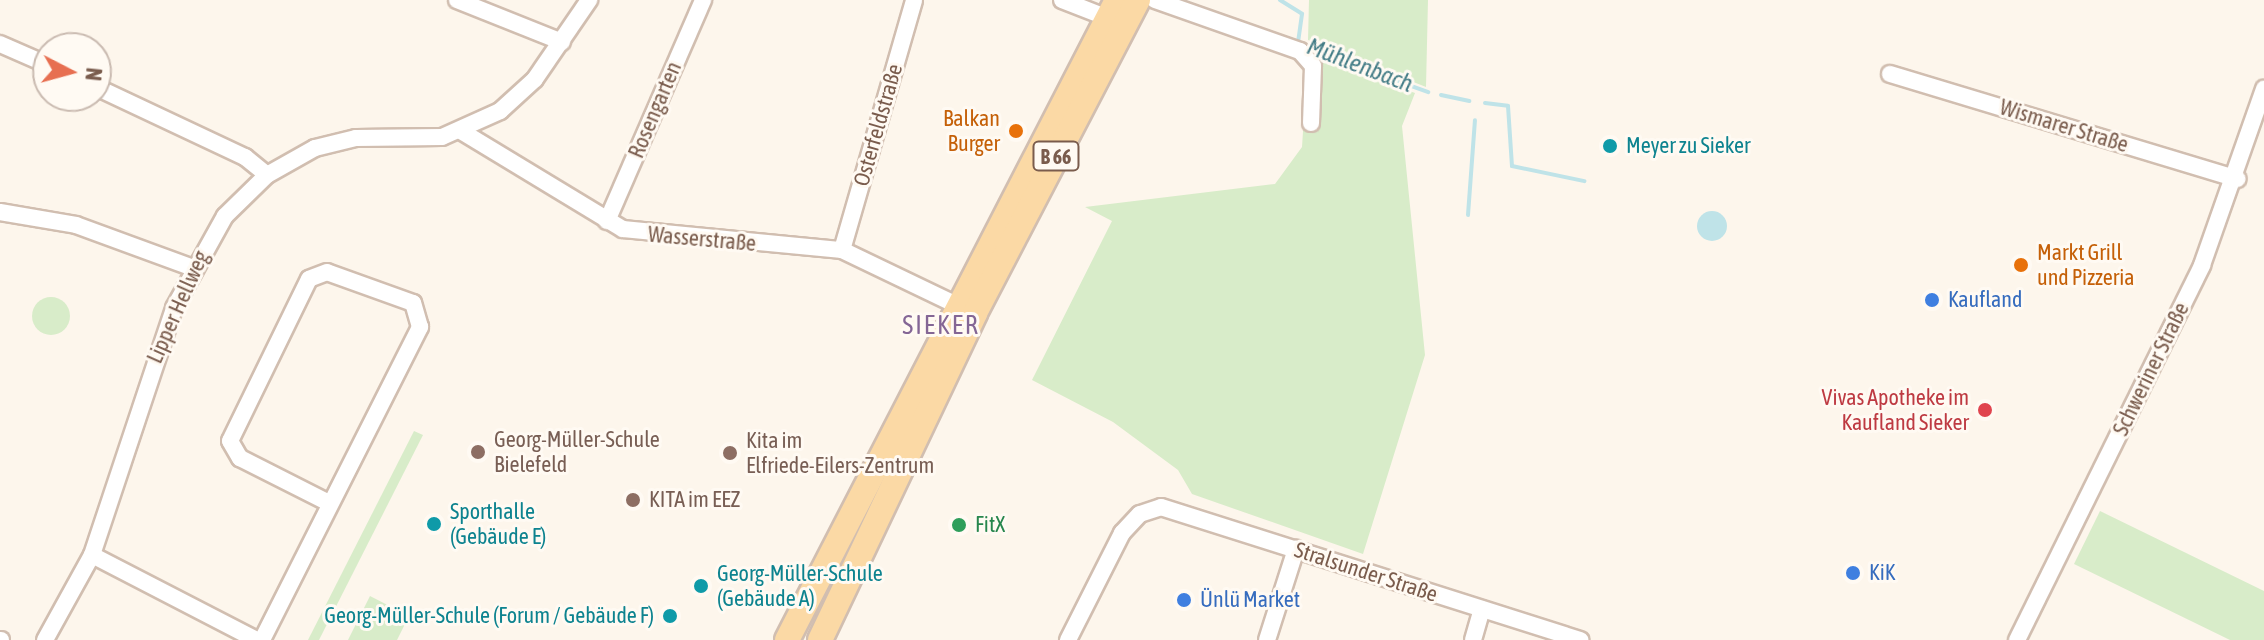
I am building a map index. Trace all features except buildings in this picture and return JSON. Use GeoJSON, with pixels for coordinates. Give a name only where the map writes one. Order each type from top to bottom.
{"type":"FeatureCollection","features":[{"type":"Feature","properties":{"kind":"main road","name":"B 66"},"geometry":{"type":"LineString","coordinates":[[820,640],[975,313],[1138,0]]}},
{"type":"Feature","properties":{"kind":"main road","name":"B 66"},"geometry":{"type":"LineString","coordinates":[[787,640],[1112,9]]}},
{"type":"Feature","properties":{"kind":"street"},"geometry":{"type":"LineString","coordinates":[[457,0],[562,42]]}},
{"type":"Feature","properties":{"kind":"street","name":"Lipper Hellweg"},"geometry":{"type":"LineString","coordinates":[[45,640],[92,555],[150,369],[191,267],[225,216],[267,175],[335,142],[461,131],[500,111],[562,42],[589,0]]}},
{"type":"Feature","properties":{"kind":"street","name":"Rosengarten"},"geometry":{"type":"LineString","coordinates":[[607,221],[703,0]]}},
{"type":"Feature","properties":{"kind":"street","name":"Osterfeldstraße"},"geometry":{"type":"LineString","coordinates":[[842,250],[914,0]]}},
{"type":"Feature","properties":{"kind":"street"},"geometry":{"type":"LineString","coordinates":[[1062,0],[1112,9]]}},
{"type":"Feature","properties":{"kind":"street"},"geometry":{"type":"LineString","coordinates":[[1155,0],[1300,51],[1313,66],[1311,123]]}},
{"type":"Feature","properties":{"kind":"street"},"geometry":{"type":"LineString","coordinates":[[0,44],[32,58]]}},
{"type":"Feature","properties":{"kind":"street","name":"Wismarer Straße"},"geometry":{"type":"LineString","coordinates":[[1890,74],[2237,179]]}},
{"type":"Feature","properties":{"kind":"street","name":"Schweriner Straße"},"geometry":{"type":"LineString","coordinates":[[2017,640],[2237,179],[2264,89]]}},
{"type":"Feature","properties":{"kind":"street"},"geometry":{"type":"LineString","coordinates":[[112,95],[245,157],[267,175]]}},
{"type":"Feature","properties":{"kind":"street","name":"Wasserstraße"},"geometry":{"type":"LineString","coordinates":[[461,131],[607,221],[644,235],[842,250],[959,306]]}},
{"type":"Feature","properties":{"kind":"street"},"geometry":{"type":"LineString","coordinates":[[0,212],[76,225],[191,267]]}},
{"type":"Feature","properties":{"kind":"street"},"geometry":{"type":"LineString","coordinates":[[92,555],[260,640],[329,503],[421,317],[413,303],[327,272],[309,279],[230,441],[240,458],[329,503]]}},
{"type":"Feature","properties":{"kind":"street","name":"Stralsunder Straße"},"geometry":{"type":"LineString","coordinates":[[1068,640],[1122,533],[1152,508],[1296,549],[1580,640]]}},
{"type":"Feature","properties":{"kind":"street"},"geometry":{"type":"LineString","coordinates":[[1267,640],[1296,549]]}},
{"type":"Feature","properties":{"kind":"street"},"geometry":{"type":"LineString","coordinates":[[1473,640],[1482,609]]}},
{"type":"Feature","properties":{"kind":"green space"},"geometry":{"type":"Polygon","coordinates":[[[1309,0],[1428,0],[1426,87],[1308,40],[1309,0]]]}},
{"type":"Feature","properties":{"kind":"green space"},"geometry":{"type":"Polygon","coordinates":[[[1308,53],[1415,93],[1402,126],[1425,355],[1363,554],[1192,494],[1178,470],[1113,422],[1032,380],[1112,221],[1085,207],[1275,184],[1302,147],[1308,53]]]}},
{"type":"Feature","properties":{"kind":"green space"},"geometry":{"type":"Polygon","coordinates":[[[51,297],[64,303],[70,316],[64,329],[51,335],[38,329],[32,316],[38,303],[51,297]]]}},
{"type":"Feature","properties":{"kind":"green space"},"geometry":{"type":"Polygon","coordinates":[[[414,431],[423,435],[319,640],[308,640],[414,431]]]}},
{"type":"Feature","properties":{"kind":"green space"},"geometry":{"type":"Polygon","coordinates":[[[2100,511],[2264,591],[2264,640],[2230,640],[2074,564],[2100,511]]]}},
{"type":"Feature","properties":{"kind":"green space"},"geometry":{"type":"Polygon","coordinates":[[[370,596],[409,616],[397,640],[348,640],[370,596]]]}},
{"type":"Feature","properties":{"kind":"water"},"geometry":{"type":"Polygon","coordinates":[[[1712,211],[1723,215],[1727,226],[1723,237],[1712,241],[1701,237],[1697,226],[1701,215],[1712,211]]]}},
{"type":"Feature","properties":{"kind":"waterway","name":"Mühlenbach"},"geometry":{"type":"LineString","coordinates":[[1280,0],[1302,14],[1298,44]]}},
{"type":"Feature","properties":{"kind":"waterway","name":"Mühlenbach"},"geometry":{"type":"LineString","coordinates":[[1305,48],[1428,92]]}},
{"type":"Feature","properties":{"kind":"waterway","name":"Mühlenbach"},"geometry":{"type":"LineString","coordinates":[[1441,95],[1469,101]]}},
{"type":"Feature","properties":{"kind":"waterway","name":"Mühlenbach"},"geometry":{"type":"LineString","coordinates":[[1485,103],[1508,106],[1512,166],[1584,181]]}},
{"type":"Feature","properties":{"kind":"waterway","name":"Mühlenbach"},"geometry":{"type":"LineString","coordinates":[[1468,215],[1475,120]]}},
{"type":"Feature","properties":{"kind":"place","name":"Balkan Burger"},"geometry":{"type":"Point","coordinates":[1016,131]}},
{"type":"Feature","properties":{"kind":"place","name":"Meyer zu Sieker"},"geometry":{"type":"Point","coordinates":[1610,146]}},
{"type":"Feature","properties":{"kind":"place","name":"Markt Grill und Pizzeria"},"geometry":{"type":"Point","coordinates":[2021,265]}},
{"type":"Feature","properties":{"kind":"place","name":"Kaufland"},"geometry":{"type":"Point","coordinates":[1932,300]}},
{"type":"Feature","properties":{"kind":"place","name":"Vivas Apotheke im Kaufland Sieker"},"geometry":{"type":"Point","coordinates":[1985,410]}},
{"type":"Feature","properties":{"kind":"place","name":"Georg-Müller-Schule Bielefeld"},"geometry":{"type":"Point","coordinates":[478,452]}},
{"type":"Feature","properties":{"kind":"place","name":"Kita im Elfriede-Eilers-Zentrum"},"geometry":{"type":"Point","coordinates":[730,453]}},
{"type":"Feature","properties":{"kind":"place","name":"KITA im EEZ"},"geometry":{"type":"Point","coordinates":[633,500]}},
{"type":"Feature","properties":{"kind":"place","name":"Sporthalle (Gebäude E)"},"geometry":{"type":"Point","coordinates":[434,524]}},
{"type":"Feature","properties":{"kind":"place","name":"FitX"},"geometry":{"type":"Point","coordinates":[959,525]}},
{"type":"Feature","properties":{"kind":"place","name":"KiK"},"geometry":{"type":"Point","coordinates":[1853,573]}},
{"type":"Feature","properties":{"kind":"place","name":"Georg-Müller-Schule (Gebäude A)"},"geometry":{"type":"Point","coordinates":[701,586]}},
{"type":"Feature","properties":{"kind":"place","name":"Ünlü Market"},"geometry":{"type":"Point","coordinates":[1184,600]}},
{"type":"Feature","properties":{"kind":"place","name":"Georg-Müller-Schule (Forum / Gebäude F)"},"geometry":{"type":"Point","coordinates":[670,616]}},
{"type":"Feature","properties":{"kind":"district","name":"SIEKER"},"geometry":{"type":"Point","coordinates":[941,326]}}]}
